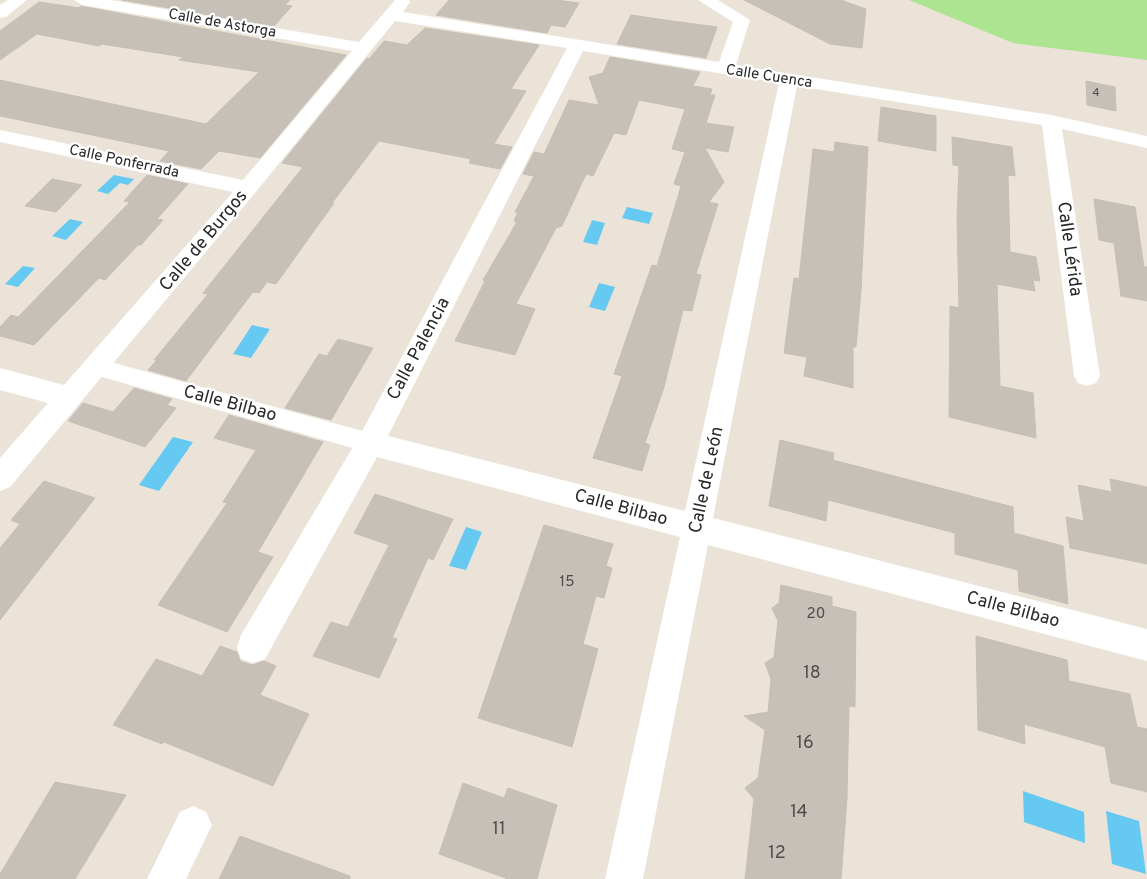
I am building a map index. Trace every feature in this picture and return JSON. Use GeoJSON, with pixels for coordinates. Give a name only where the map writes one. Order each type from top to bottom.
{"type":"FeatureCollection","features":[{"type":"Feature","properties":{"kind":"street"},"geometry":{"type":"LineString","coordinates":[[0,13],[19,0]]}},
{"type":"Feature","properties":{"kind":"street","name":"Calle de Astorga"},"geometry":{"type":"LineString","coordinates":[[82,0],[362,48]]}},
{"type":"Feature","properties":{"kind":"street"},"geometry":{"type":"LineString","coordinates":[[706,0],[742,20],[725,70]]}},
{"type":"Feature","properties":{"kind":"street","name":"Calle de Burgos"},"geometry":{"type":"LineString","coordinates":[[0,478],[68,397],[96,368],[397,8]]}},
{"type":"Feature","properties":{"kind":"street","name":"Calle Cuenca"},"geometry":{"type":"LineString","coordinates":[[397,8],[577,46],[1051,121],[1147,142]]}},
{"type":"Feature","properties":{"kind":"street","name":"Calle Palencia"},"geometry":{"type":"LineString","coordinates":[[253,647],[370,443],[577,46]]}},
{"type":"Feature","properties":{"kind":"street","name":"Calle de León"},"geometry":{"type":"LineString","coordinates":[[624,879],[789,80]]}},
{"type":"Feature","properties":{"kind":"street","name":"Calle Lérida"},"geometry":{"type":"LineString","coordinates":[[1051,121],[1087,376]]}},
{"type":"Feature","properties":{"kind":"street","name":"Calle Ponferrada"},"geometry":{"type":"LineString","coordinates":[[0,136],[248,188]]}},
{"type":"Feature","properties":{"kind":"street","name":"Calle Bilbao"},"geometry":{"type":"LineString","coordinates":[[96,368],[370,443],[1147,645]]}},
{"type":"Feature","properties":{"kind":"street"},"geometry":{"type":"LineString","coordinates":[[0,379],[68,397]]}},
{"type":"Feature","properties":{"kind":"street"},"geometry":{"type":"LineString","coordinates":[[166,879],[193,825]]}},
{"type":"Feature","properties":{"kind":"green space"},"geometry":{"type":"Polygon","coordinates":[[[909,0],[1147,0],[1147,60],[1013,43],[909,0]]]}},
{"type":"Feature","properties":{"kind":"water"},"geometry":{"type":"Polygon","coordinates":[[[114,175],[134,179],[128,185],[120,183],[108,194],[97,191],[114,175]]]}},
{"type":"Feature","properties":{"kind":"water"},"geometry":{"type":"Polygon","coordinates":[[[627,207],[653,213],[649,224],[622,218],[627,207]]]}},
{"type":"Feature","properties":{"kind":"water"},"geometry":{"type":"Polygon","coordinates":[[[70,219],[83,222],[66,240],[52,236],[70,219]]]}},
{"type":"Feature","properties":{"kind":"water"},"geometry":{"type":"Polygon","coordinates":[[[592,220],[605,223],[597,245],[583,242],[592,220]]]}},
{"type":"Feature","properties":{"kind":"water"},"geometry":{"type":"Polygon","coordinates":[[[23,266],[35,268],[18,287],[5,284],[23,266]]]}},
{"type":"Feature","properties":{"kind":"water"},"geometry":{"type":"Polygon","coordinates":[[[599,283],[615,287],[605,311],[589,307],[599,283]]]}},
{"type":"Feature","properties":{"kind":"water"},"geometry":{"type":"Polygon","coordinates":[[[252,325],[270,329],[251,358],[233,354],[252,325]]]}},
{"type":"Feature","properties":{"kind":"water"},"geometry":{"type":"Polygon","coordinates":[[[173,437],[193,442],[159,491],[139,485],[173,437]]]}},
{"type":"Feature","properties":{"kind":"water"},"geometry":{"type":"Polygon","coordinates":[[[466,527],[482,532],[466,570],[449,566],[466,527]]]}},
{"type":"Feature","properties":{"kind":"water"},"geometry":{"type":"Polygon","coordinates":[[[1023,791],[1084,812],[1085,843],[1024,822],[1023,791]]]}},
{"type":"Feature","properties":{"kind":"water"},"geometry":{"type":"Polygon","coordinates":[[[1106,811],[1139,821],[1146,874],[1112,864],[1106,811]]]}},
{"type":"Feature","properties":{"kind":"building"},"geometry":{"type":"Polygon","coordinates":[[[122,0],[290,0],[285,5],[292,6],[274,26],[122,0]]]}},
{"type":"Feature","properties":{"kind":"building"},"geometry":{"type":"Polygon","coordinates":[[[449,0],[556,0],[579,3],[565,27],[551,25],[547,33],[436,15],[449,0]]]}},
{"type":"Feature","properties":{"kind":"building"},"geometry":{"type":"Polygon","coordinates":[[[744,0],[841,0],[866,9],[862,48],[830,44],[744,0]]]}},
{"type":"Feature","properties":{"kind":"building"},"geometry":{"type":"Polygon","coordinates":[[[39,2],[80,8],[80,6],[346,55],[260,158],[219,151],[201,169],[160,161],[169,151],[0,116],[0,80],[206,124],[259,72],[179,60],[183,57],[102,44],[99,46],[37,34],[0,60],[0,31],[39,2]]]}},
{"type":"Feature","properties":{"kind":"building"},"geometry":{"type":"Polygon","coordinates":[[[631,15],[717,27],[706,58],[617,44],[631,15]]]}},
{"type":"Feature","properties":{"kind":"building"},"geometry":{"type":"Polygon","coordinates":[[[425,28],[539,45],[511,89],[526,91],[494,144],[512,147],[500,169],[469,163],[471,159],[379,141],[332,203],[334,203],[276,284],[267,282],[259,293],[253,292],[186,381],[148,370],[208,294],[203,293],[303,167],[282,163],[367,58],[369,59],[384,41],[407,45],[425,28]]]}},
{"type":"Feature","properties":{"kind":"building"},"geometry":{"type":"Polygon","coordinates":[[[610,57],[700,72],[693,86],[712,89],[710,95],[715,95],[706,123],[734,127],[728,152],[705,148],[724,182],[709,202],[718,204],[696,274],[701,275],[692,311],[683,310],[664,387],[645,443],[650,445],[642,471],[593,458],[622,376],[614,374],[652,265],[657,266],[681,186],[674,184],[685,152],[672,149],[685,109],[639,100],[626,135],[614,133],[593,176],[586,174],[562,226],[556,228],[516,304],[535,309],[515,355],[455,341],[485,281],[483,280],[517,222],[514,221],[518,212],[515,212],[534,176],[523,174],[534,152],[544,154],[569,100],[599,105],[589,77],[603,73],[610,57]]]}},
{"type":"Feature","properties":{"kind":"building"},"geometry":{"type":"Polygon","coordinates":[[[1086,81],[1115,87],[1116,111],[1087,105],[1086,81]]]}},
{"type":"Feature","properties":{"kind":"building"},"geometry":{"type":"Polygon","coordinates":[[[881,107],[936,116],[936,151],[878,141],[881,107]]]}},
{"type":"Feature","properties":{"kind":"building"},"geometry":{"type":"Polygon","coordinates":[[[952,137],[1012,147],[1015,176],[1008,175],[1010,252],[1036,257],[1040,281],[1033,280],[1035,291],[997,284],[1000,386],[1033,393],[1036,438],[949,417],[950,306],[959,308],[957,218],[959,166],[953,165],[952,137]]]}},
{"type":"Feature","properties":{"kind":"building"},"geometry":{"type":"Polygon","coordinates":[[[835,142],[868,147],[861,291],[856,347],[853,347],[853,388],[804,376],[807,357],[784,353],[794,278],[799,279],[813,149],[834,152],[835,142]]]}},
{"type":"Feature","properties":{"kind":"building"},"geometry":{"type":"Polygon","coordinates":[[[147,175],[188,184],[157,219],[163,220],[141,245],[138,245],[105,280],[99,278],[34,345],[0,336],[0,327],[11,315],[18,317],[130,202],[124,201],[147,175]]]}},
{"type":"Feature","properties":{"kind":"building"},"geometry":{"type":"Polygon","coordinates":[[[52,179],[82,185],[56,212],[25,206],[52,179]]]}},
{"type":"Feature","properties":{"kind":"building"},"geometry":{"type":"Polygon","coordinates":[[[1094,199],[1135,207],[1144,267],[1147,267],[1147,301],[1121,296],[1114,243],[1099,240],[1094,199]]]}},
{"type":"Feature","properties":{"kind":"building"},"geometry":{"type":"Polygon","coordinates":[[[338,339],[373,348],[331,420],[285,408],[319,354],[327,356],[338,339]]]}},
{"type":"Feature","properties":{"kind":"building"},"geometry":{"type":"Polygon","coordinates":[[[134,388],[172,399],[167,405],[176,408],[145,447],[68,421],[83,403],[113,412],[134,388]]]}},
{"type":"Feature","properties":{"kind":"building"},"geometry":{"type":"Polygon","coordinates":[[[229,415],[323,442],[258,552],[273,557],[227,632],[158,605],[227,503],[223,502],[256,450],[214,438],[229,415]]]}},
{"type":"Feature","properties":{"kind":"building"},"geometry":{"type":"Polygon","coordinates":[[[780,440],[834,453],[833,460],[1013,507],[1014,533],[1063,546],[1068,604],[1019,591],[1018,570],[955,554],[955,533],[828,500],[826,521],[769,506],[780,440]]]}},
{"type":"Feature","properties":{"kind":"building"},"geometry":{"type":"Polygon","coordinates":[[[1110,479],[1147,487],[1147,564],[1070,548],[1066,517],[1084,521],[1078,485],[1112,492],[1110,479]]]}},
{"type":"Feature","properties":{"kind":"building"},"geometry":{"type":"Polygon","coordinates":[[[44,481],[95,498],[0,620],[0,548],[20,524],[11,520],[44,481]]]}},
{"type":"Feature","properties":{"kind":"building"},"geometry":{"type":"Polygon","coordinates":[[[375,494],[453,519],[433,560],[428,558],[392,638],[397,639],[379,678],[313,656],[331,622],[348,627],[389,545],[354,533],[375,494]]]}},
{"type":"Feature","properties":{"kind":"building"},"geometry":{"type":"Polygon","coordinates":[[[544,525],[613,544],[606,566],[612,568],[604,598],[596,596],[583,644],[598,649],[572,747],[478,718],[544,525]]]}},
{"type":"Feature","properties":{"kind":"building"},"geometry":{"type":"Polygon","coordinates":[[[781,585],[832,597],[832,606],[856,612],[855,707],[849,706],[847,798],[841,879],[745,879],[754,799],[745,788],[758,778],[765,730],[744,716],[768,712],[771,679],[765,663],[774,657],[778,621],[772,608],[779,603],[781,585]]]}},
{"type":"Feature","properties":{"kind":"building"},"geometry":{"type":"Polygon","coordinates":[[[976,636],[1067,660],[1069,681],[1130,694],[1137,727],[1147,729],[1147,792],[1111,783],[1105,747],[1024,724],[1025,744],[978,730],[976,636]]]}},
{"type":"Feature","properties":{"kind":"building"},"geometry":{"type":"Polygon","coordinates":[[[220,646],[237,652],[240,661],[252,665],[264,661],[276,666],[260,695],[309,714],[273,786],[164,742],[162,744],[113,725],[156,659],[202,676],[220,646]]]}},
{"type":"Feature","properties":{"kind":"building"},"geometry":{"type":"Polygon","coordinates":[[[55,782],[126,795],[75,879],[0,879],[0,874],[55,782]]]}},
{"type":"Feature","properties":{"kind":"building"},"geometry":{"type":"Polygon","coordinates":[[[463,783],[504,798],[508,788],[557,805],[537,879],[508,879],[439,854],[463,783]]]}},
{"type":"Feature","properties":{"kind":"building"},"geometry":{"type":"Polygon","coordinates":[[[240,836],[350,876],[350,879],[219,879],[240,836]]]}}]}
